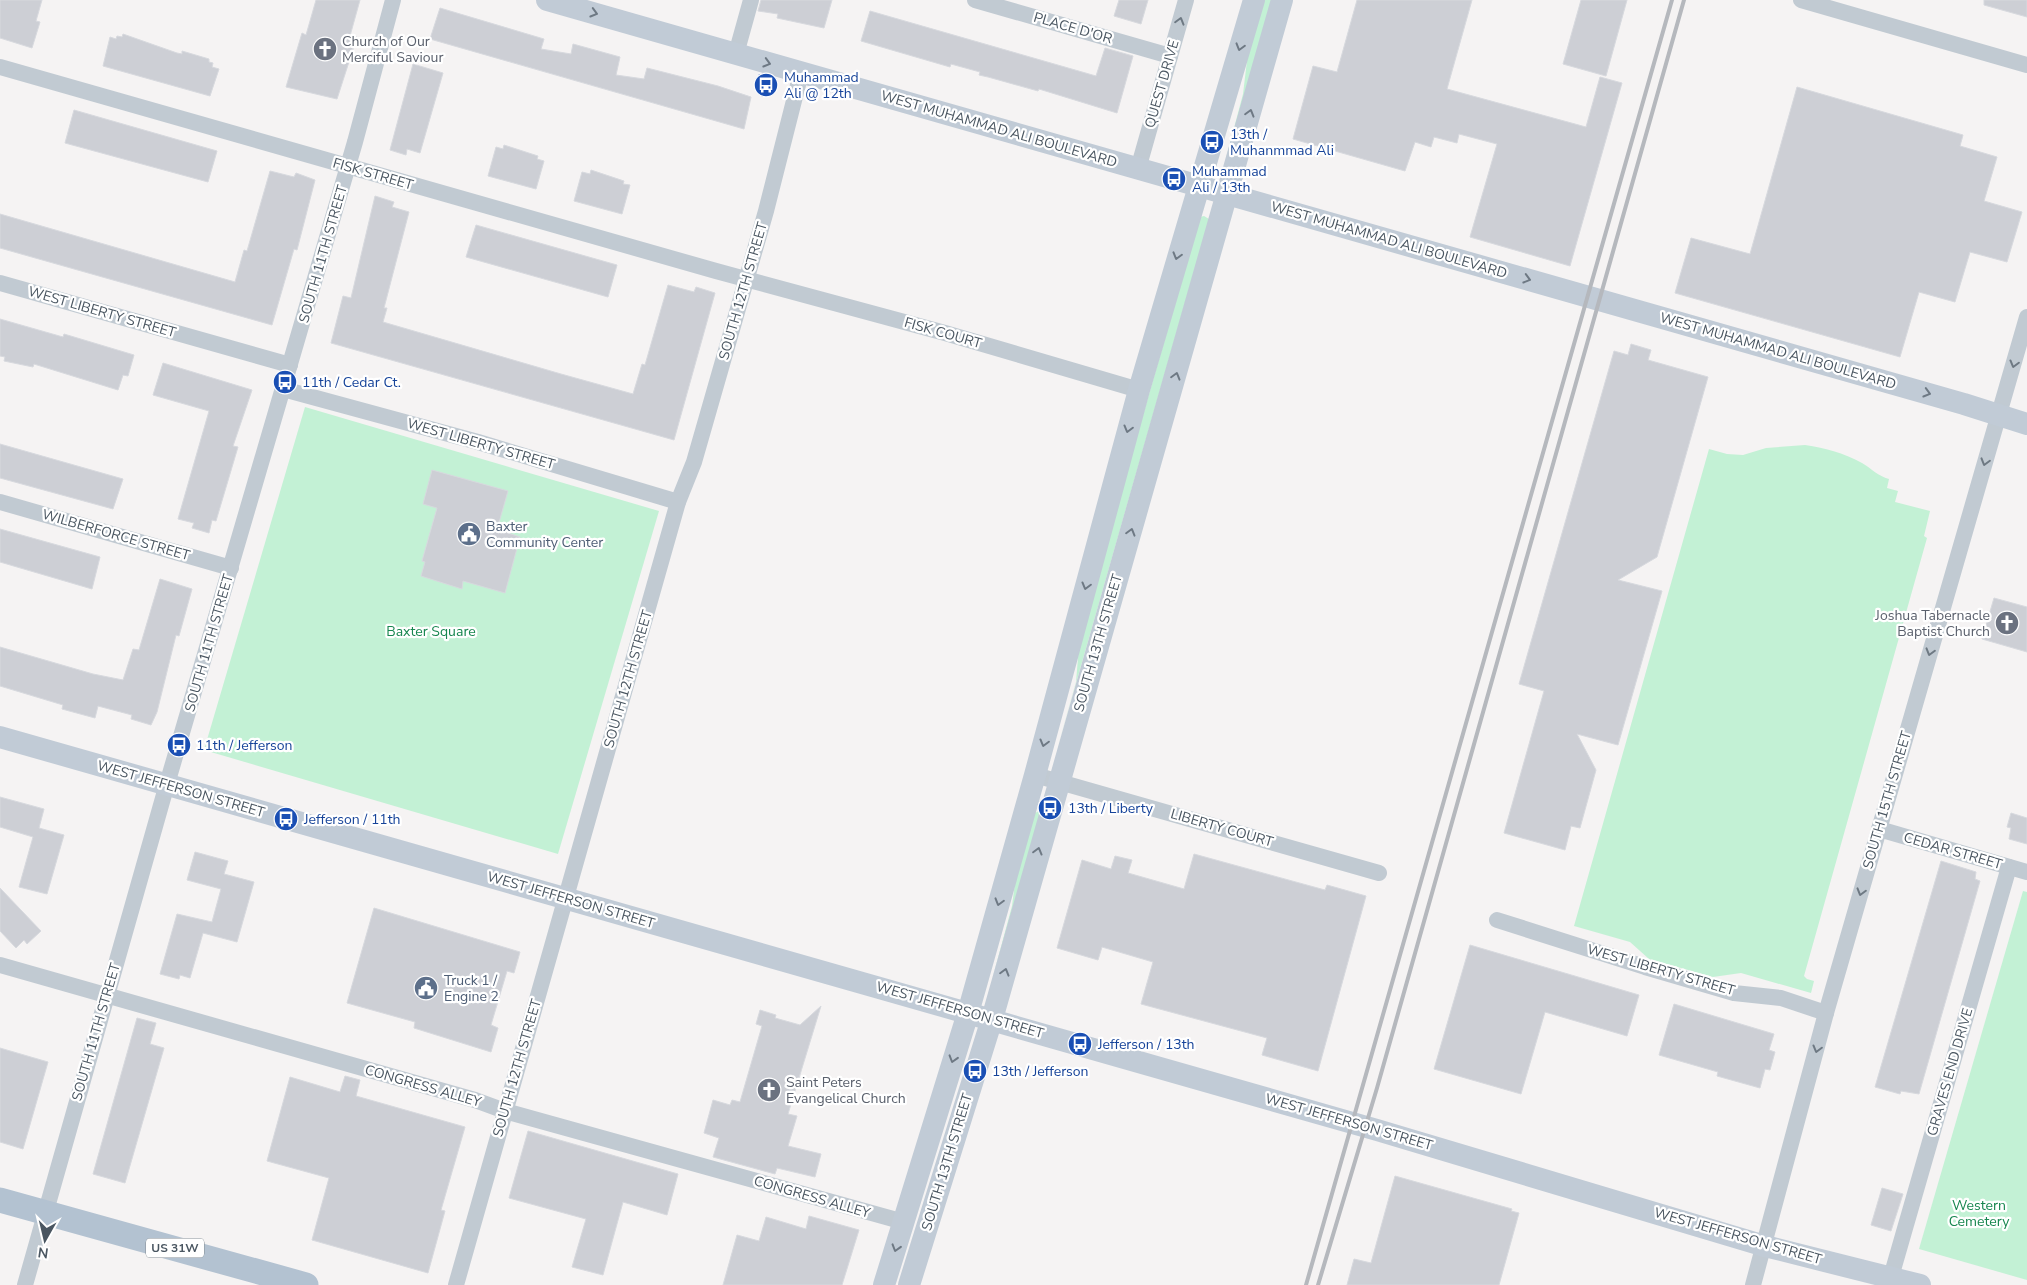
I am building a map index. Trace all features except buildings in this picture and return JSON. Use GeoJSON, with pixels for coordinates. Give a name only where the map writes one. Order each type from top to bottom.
{"type":"FeatureCollection","features":[{"type":"Feature","properties":{"kind":"main road","name":"US 31W"},"geometry":{"type":"LineString","coordinates":[[0,1200],[306,1285]]}},
{"type":"Feature","properties":{"kind":"street","name":"SOUTH 11TH STREET"},"geometry":{"type":"LineString","coordinates":[[25,1285],[167,784],[348,167],[393,0]]}},
{"type":"Feature","properties":{"kind":"street","name":"WEST MUHAMMAD ALI BOULEVARD"},"geometry":{"type":"LineString","coordinates":[[548,0],[2027,424]]}},
{"type":"Feature","properties":{"kind":"street"},"geometry":{"type":"LineString","coordinates":[[736,54],[751,0]]}},
{"type":"Feature","properties":{"kind":"street","name":"PLACE D'OR"},"geometry":{"type":"LineString","coordinates":[[975,0],[1170,56]]}},
{"type":"Feature","properties":{"kind":"street","name":"QUEST DRIVE"},"geometry":{"type":"LineString","coordinates":[[1138,168],[1186,0]]}},
{"type":"Feature","properties":{"kind":"street","name":"SOUTH 13TH STREET"},"geometry":{"type":"LineString","coordinates":[[884,1285],[968,1013],[1035,775],[1139,390],[1254,0]]}},
{"type":"Feature","properties":{"kind":"street","name":"SOUTH 13TH STREET"},"geometry":{"type":"LineString","coordinates":[[909,1285],[992,1019],[1058,780],[1282,0]]}},
{"type":"Feature","properties":{"kind":"street"},"geometry":{"type":"LineString","coordinates":[[1801,0],[2027,65]]}},
{"type":"Feature","properties":{"kind":"street","name":"FISK STREET"},"geometry":{"type":"LineString","coordinates":[[0,67],[348,167],[747,278]]}},
{"type":"Feature","properties":{"kind":"street","name":"SOUTH 12TH STREET"},"geometry":{"type":"LineString","coordinates":[[456,1285],[678,502],[694,462],[747,278],[801,73]]}},
{"type":"Feature","properties":{"kind":"street","name":"FISK COURT"},"geometry":{"type":"LineString","coordinates":[[747,278],[945,333],[1139,390]]}},
{"type":"Feature","properties":{"kind":"street","name":"WEST LIBERTY STREET"},"geometry":{"type":"LineString","coordinates":[[0,283],[290,365]]}},
{"type":"Feature","properties":{"kind":"street","name":"SOUTH 15TH STREET"},"geometry":{"type":"LineString","coordinates":[[1753,1285],[1826,1013],[2027,317]]}},
{"type":"Feature","properties":{"kind":"street","name":"WEST LIBERTY STREET"},"geometry":{"type":"LineString","coordinates":[[283,388],[478,442],[678,502]]}},
{"type":"Feature","properties":{"kind":"street","name":"WILBERFORCE STREET"},"geometry":{"type":"LineString","coordinates":[[0,502],[231,568]]}},
{"type":"Feature","properties":{"kind":"street","name":"WEST JEFFERSON STREET"},"geometry":{"type":"LineString","coordinates":[[0,737],[1377,1130],[1765,1246],[1891,1276],[1920,1285]]}},
{"type":"Feature","properties":{"kind":"street","name":"LIBERTY COURT"},"geometry":{"type":"LineString","coordinates":[[1035,775],[1379,873]]}},
{"type":"Feature","properties":{"kind":"street","name":"CEDAR STREET"},"geometry":{"type":"LineString","coordinates":[[1879,829],[2027,872]]}},
{"type":"Feature","properties":{"kind":"street","name":"GRAVES END DRIVE"},"geometry":{"type":"LineString","coordinates":[[1891,1276],[2009,867]]}},
{"type":"Feature","properties":{"kind":"street","name":"WEST LIBERTY STREET"},"geometry":{"type":"LineString","coordinates":[[1497,920],[1725,990],[1781,998],[1826,1013]]}},
{"type":"Feature","properties":{"kind":"street","name":"CONGRESS ALLEY"},"geometry":{"type":"LineString","coordinates":[[0,965],[475,1100],[505,1111],[904,1222]]}},
{"type":"Feature","properties":{"kind":"green space"},"geometry":{"type":"Polygon","coordinates":[[[1261,0],[1272,0],[1225,162],[1243,94],[1249,44],[1261,0]]]}},
{"type":"Feature","properties":{"kind":"green space"},"geometry":{"type":"Polygon","coordinates":[[[1204,216],[1209,219],[1056,753],[1076,682],[1080,634],[1200,217],[1204,216]]]}},
{"type":"Feature","properties":{"kind":"green space","name":"Baxter Square"},"geometry":{"type":"Polygon","coordinates":[[[305,407],[659,511],[558,854],[204,750],[305,407]]]}},
{"type":"Feature","properties":{"kind":"green space"},"geometry":{"type":"Polygon","coordinates":[[[1805,445],[1835,451],[1862,463],[1889,479],[1887,488],[1898,491],[1895,502],[1930,511],[1924,536],[1927,538],[1804,976],[1814,981],[1811,993],[1741,973],[1713,977],[1649,959],[1630,942],[1574,926],[1709,449],[1727,454],[1743,455],[1766,448],[1805,445]]]}},
{"type":"Feature","properties":{"kind":"green space"},"geometry":{"type":"Polygon","coordinates":[[[1041,810],[992,980],[1012,906],[1018,859],[1029,816],[1041,810]]]}},
{"type":"Feature","properties":{"kind":"green space","name":"Western Cemetery"},"geometry":{"type":"Polygon","coordinates":[[[2023,891],[2027,892],[2027,1280],[1919,1249],[2023,891]]]}},
{"type":"Feature","properties":{"kind":"railway"},"geometry":{"type":"LineString","coordinates":[[1306,1285],[1672,0]]}},
{"type":"Feature","properties":{"kind":"railway"},"geometry":{"type":"LineString","coordinates":[[1318,1285],[1377,1088],[1684,0]]}},
{"type":"Feature","properties":{"kind":"place","name":"Church of Our Merciful Saviour"},"geometry":{"type":"Point","coordinates":[325,49]}},
{"type":"Feature","properties":{"kind":"place","name":"Muhammad Ali @ 12th"},"geometry":{"type":"Point","coordinates":[766,85]}},
{"type":"Feature","properties":{"kind":"place","name":"13th / Muhanmmad Ali"},"geometry":{"type":"Point","coordinates":[1212,142]}},
{"type":"Feature","properties":{"kind":"place","name":"Muhammad Ali / 13th"},"geometry":{"type":"Point","coordinates":[1174,179]}},
{"type":"Feature","properties":{"kind":"place","name":"11th / Cedar Ct."},"geometry":{"type":"Point","coordinates":[285,382]}},
{"type":"Feature","properties":{"kind":"place","name":"Baxter Community Center"},"geometry":{"type":"Point","coordinates":[469,534]}},
{"type":"Feature","properties":{"kind":"place","name":"Joshua Tabernacle Baptist Church"},"geometry":{"type":"Point","coordinates":[2007,623]}},
{"type":"Feature","properties":{"kind":"place","name":"11th / Jefferson"},"geometry":{"type":"Point","coordinates":[179,745]}},
{"type":"Feature","properties":{"kind":"place","name":"13th / Liberty"},"geometry":{"type":"Point","coordinates":[1050,808]}},
{"type":"Feature","properties":{"kind":"place","name":"Jefferson / 11th"},"geometry":{"type":"Point","coordinates":[286,819]}},
{"type":"Feature","properties":{"kind":"place","name":"Truck 1 / Engine 2"},"geometry":{"type":"Point","coordinates":[426,988]}},
{"type":"Feature","properties":{"kind":"place","name":"Jefferson / 13th"},"geometry":{"type":"Point","coordinates":[1080,1044]}},
{"type":"Feature","properties":{"kind":"place","name":"13th / Jefferson"},"geometry":{"type":"Point","coordinates":[975,1071]}},
{"type":"Feature","properties":{"kind":"place","name":"Saint Peters Evangelical Church"},"geometry":{"type":"Point","coordinates":[769,1090]}}]}
